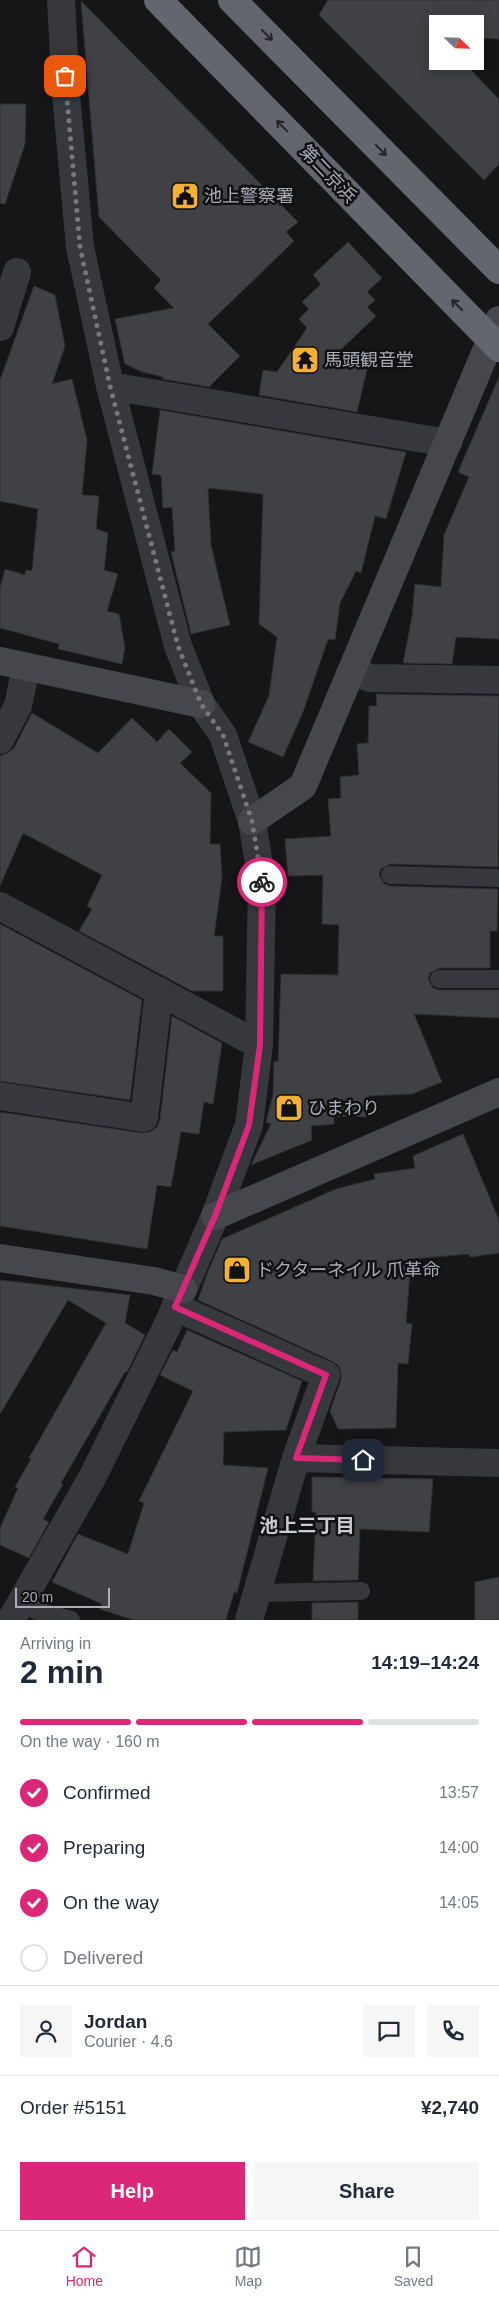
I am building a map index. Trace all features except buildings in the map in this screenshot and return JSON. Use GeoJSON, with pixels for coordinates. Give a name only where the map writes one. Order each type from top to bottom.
{"type":"FeatureCollection","features":[{"type":"Feature","properties":{"kind":"highway","name":"第二京浜"},"geometry":{"type":"LineString","coordinates":[[158,0],[496,335]]}},
{"type":"Feature","properties":{"kind":"highway"},"geometry":{"type":"LineString","coordinates":[[232,0],[499,270]]}},
{"type":"Feature","properties":{"kind":"street"},"geometry":{"type":"LineString","coordinates":[[17,1611],[92,1476],[179,1298],[215,1216],[249,1125],[260,1045],[262,882],[252,821],[223,735],[201,704],[178,646],[110,386],[80,247],[66,94],[60,0]]}},
{"type":"Feature","properties":{"kind":"street"},"geometry":{"type":"LineString","coordinates":[[0,327],[17,272]]}},
{"type":"Feature","properties":{"kind":"street"},"geometry":{"type":"LineString","coordinates":[[252,821],[303,786],[448,443],[496,335]]}},
{"type":"Feature","properties":{"kind":"street"},"geometry":{"type":"LineString","coordinates":[[110,386],[448,443]]}},
{"type":"Feature","properties":{"kind":"street"},"geometry":{"type":"LineString","coordinates":[[0,740],[18,706],[13,664],[201,704]]}},
{"type":"Feature","properties":{"kind":"street"},"geometry":{"type":"LineString","coordinates":[[353,671],[370,678],[499,680]]}},
{"type":"Feature","properties":{"kind":"street"},"geometry":{"type":"LineString","coordinates":[[0,906],[260,1045]]}},
{"type":"Feature","properties":{"kind":"street"},"geometry":{"type":"LineString","coordinates":[[0,1096],[144,1118],[159,991]]}},
{"type":"Feature","properties":{"kind":"street"},"geometry":{"type":"LineString","coordinates":[[215,1216],[499,1092]]}},
{"type":"Feature","properties":{"kind":"street"},"geometry":{"type":"LineString","coordinates":[[0,1258],[154,1281],[179,1298],[326,1375],[296,1458],[249,1620]]}},
{"type":"Feature","properties":{"kind":"street"},"geometry":{"type":"LineString","coordinates":[[296,1458],[499,1463]]}},
{"type":"Feature","properties":{"kind":"lane"},"geometry":{"type":"LineString","coordinates":[[390,875],[499,878]]}},
{"type":"Feature","properties":{"kind":"lane"},"geometry":{"type":"LineString","coordinates":[[440,979],[499,979]]}},
{"type":"Feature","properties":{"kind":"lane"},"geometry":{"type":"LineString","coordinates":[[257,1593],[361,1591]]}},
{"type":"Feature","properties":{"kind":"lane"},"geometry":{"type":"LineString","coordinates":[[17,1611],[37,1611],[71,1620]]}},
{"type":"Feature","properties":{"kind":"way so far"},"geometry":{"type":"LineString","coordinates":[[65,76],[80,247],[110,386],[178,646],[201,704],[223,735],[252,821],[262,882]]}},
{"type":"Feature","properties":{"kind":"place","name":"池上警察署"},"geometry":{"type":"Point","coordinates":[185,196]}},
{"type":"Feature","properties":{"kind":"place","name":"馬頭観音堂"},"geometry":{"type":"Point","coordinates":[305,360]}},
{"type":"Feature","properties":{"kind":"place","name":"ひまわり"},"geometry":{"type":"Point","coordinates":[289,1108]}},
{"type":"Feature","properties":{"kind":"place","name":"ドクターネイル 爪革命"},"geometry":{"type":"Point","coordinates":[237,1270]}},
{"type":"Feature","properties":{"kind":"district","name":"池上三丁目"},"geometry":{"type":"Point","coordinates":[307,1525]}},
{"type":"Feature","properties":{"kind":"route"},"geometry":{"type":"LineString","coordinates":[[262,882],[259,1004],[260,1045],[249,1125],[215,1216],[175,1307],[326,1375],[296,1458],[363,1460]]}}]}
